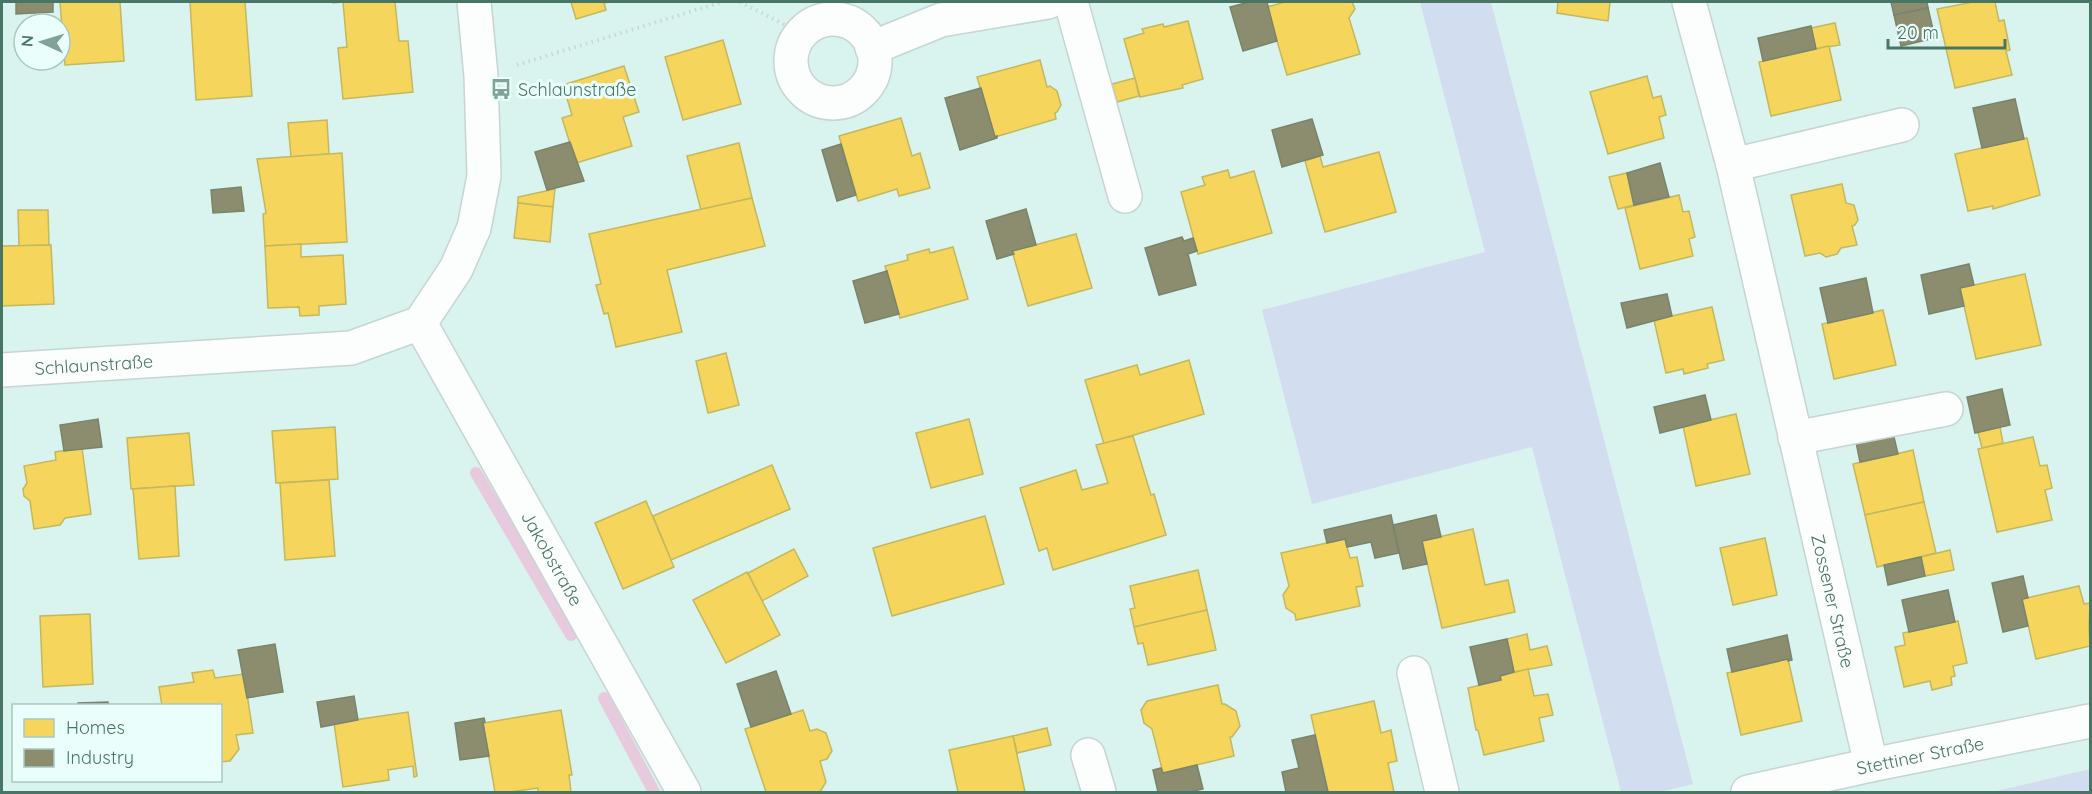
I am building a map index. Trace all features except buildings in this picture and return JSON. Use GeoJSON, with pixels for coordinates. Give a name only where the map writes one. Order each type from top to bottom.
{"type":"FeatureCollection","features":[{"type":"Feature","properties":{"kind":"street"},"geometry":{"type":"LineString","coordinates":[[420,323],[456,269],[474,228],[484,176],[482,76],[474,2]]}},
{"type":"Feature","properties":{"kind":"street"},"geometry":{"type":"LineString","coordinates":[[872,48],[938,11],[1048,2]]}},
{"type":"Feature","properties":{"kind":"street"},"geometry":{"type":"LineString","coordinates":[[1071,2],[1125,196]]}},
{"type":"Feature","properties":{"kind":"street","name":"Zossener Straße"},"geometry":{"type":"LineString","coordinates":[[1689,2],[1733,165],[1871,765]]}},
{"type":"Feature","properties":{"kind":"street"},"geometry":{"type":"LineString","coordinates":[[826,19],[841,19],[855,25],[865,34],[872,48],[874,62],[872,76],[864,89],[852,98],[839,102],[824,102],[811,96],[800,87],[792,74],[791,59],[794,45],[801,33],[813,24],[826,19]]}},
{"type":"Feature","properties":{"kind":"street"},"geometry":{"type":"LineString","coordinates":[[1733,165],[1902,125]]}},
{"type":"Feature","properties":{"kind":"street","name":"Schlaunstraße"},"geometry":{"type":"LineString","coordinates":[[2,370],[351,348],[420,323]]}},
{"type":"Feature","properties":{"kind":"street","name":"Jakobstraße"},"geometry":{"type":"LineString","coordinates":[[420,323],[684,792]]}},
{"type":"Feature","properties":{"kind":"street"},"geometry":{"type":"LineString","coordinates":[[1795,438],[1946,409]]}},
{"type":"Feature","properties":{"kind":"street"},"geometry":{"type":"LineString","coordinates":[[1414,673],[1442,792]]}},
{"type":"Feature","properties":{"kind":"street","name":"Stettiner Straße"},"geometry":{"type":"LineString","coordinates":[[1748,792],[2091,721]]}},
{"type":"Feature","properties":{"kind":"street"},"geometry":{"type":"LineString","coordinates":[[1088,755],[1099,792]]}},
{"type":"Feature","properties":{"kind":"path"},"geometry":{"type":"LineString","coordinates":[[482,76],[722,2]]}},
{"type":"Feature","properties":{"kind":"path"},"geometry":{"type":"LineString","coordinates":[[740,2],[801,33]]}},
{"type":"Feature","properties":{"kind":"shaded area"},"geometry":{"type":"Polygon","coordinates":[[[2,2],[2090,2],[2090,769],[1992,792],[2,792],[2,2]]]}},
{"type":"Feature","properties":{"kind":"shaded area"},"geometry":{"type":"Polygon","coordinates":[[[1420,2],[1491,2],[1693,784],[1660,792],[1621,792],[1532,447],[1312,504],[1262,310],[1485,252],[1420,2]]]}},
{"type":"Feature","properties":{"kind":"shaded area"},"geometry":{"type":"Polygon","coordinates":[[[2090,769],[2090,792],[1992,792],[2090,769]]]}},
{"type":"Feature","properties":{"kind":"waterway"},"geometry":{"type":"LineString","coordinates":[[476,473],[571,635]]}},
{"type":"Feature","properties":{"kind":"waterway"},"geometry":{"type":"LineString","coordinates":[[604,698],[654,792]]}},
{"type":"Feature","properties":{"kind":"place","name":"Schlaunstraße"},"geometry":{"type":"Point","coordinates":[501,89]}}]}
